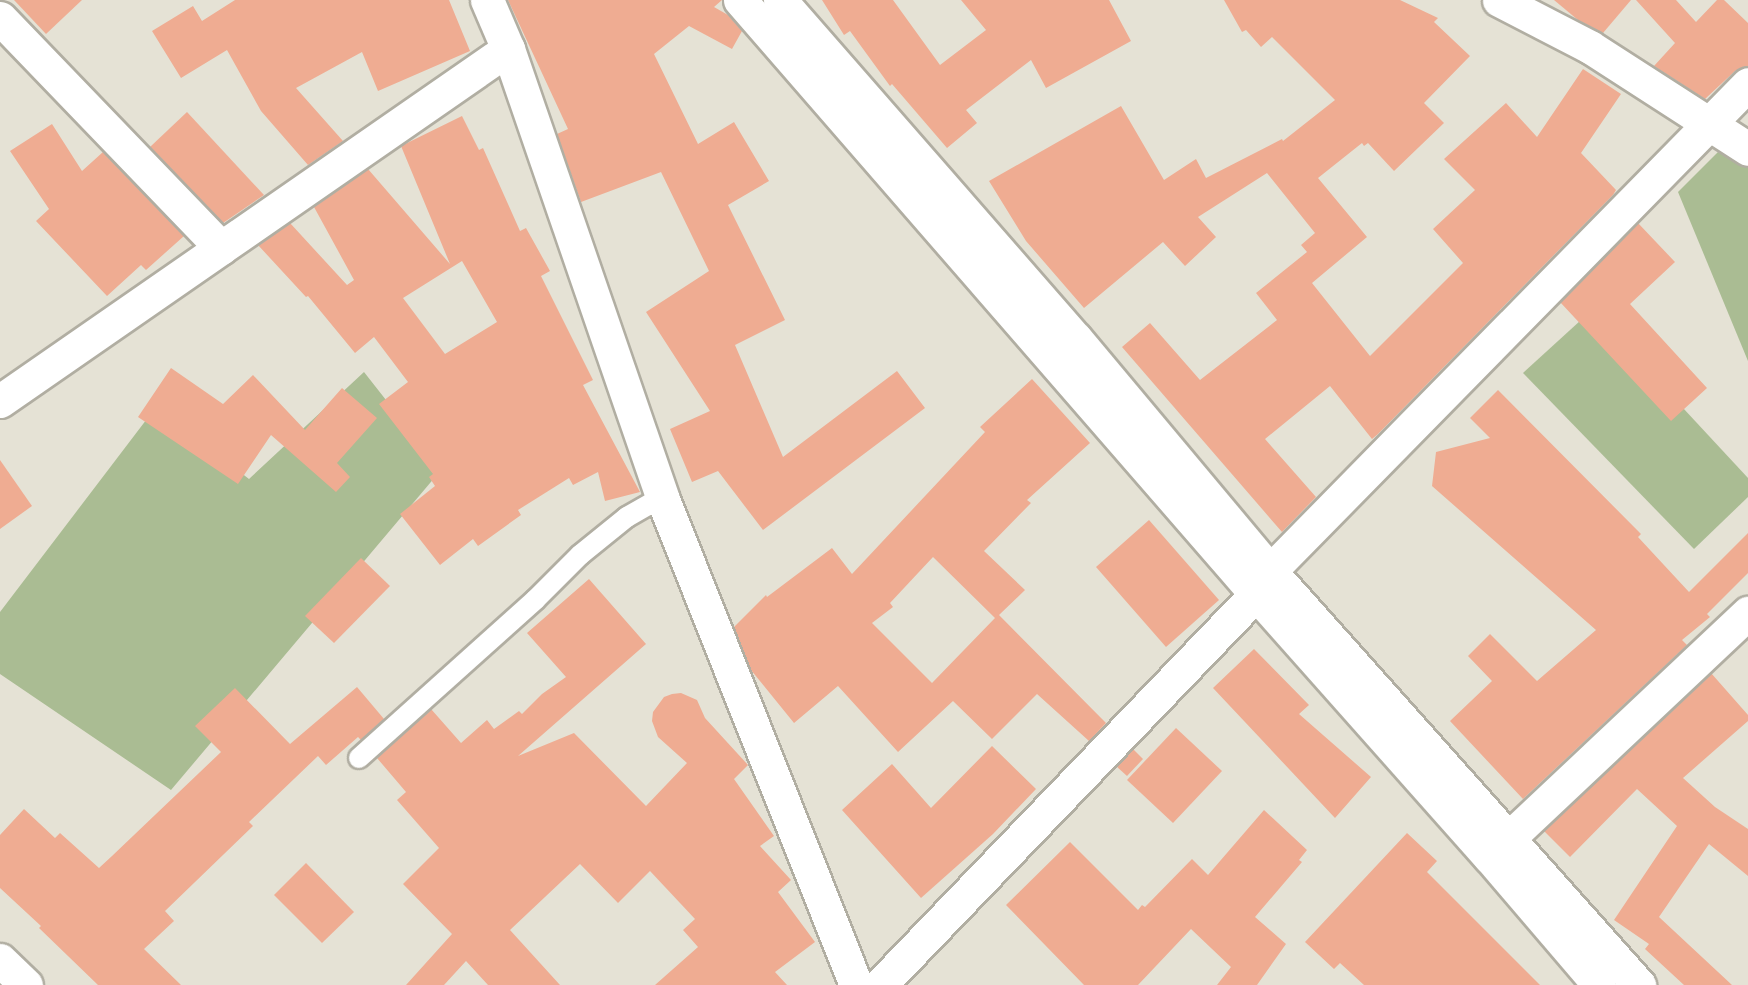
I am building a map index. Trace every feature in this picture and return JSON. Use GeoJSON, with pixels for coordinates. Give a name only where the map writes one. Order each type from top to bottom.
{"type":"FeatureCollection","features":[{"type":"Feature","properties":{"kind":"street"},"geometry":{"type":"LineString","coordinates":[[487,0],[508,49],[662,497],[856,985]]}},
{"type":"Feature","properties":{"kind":"street"},"geometry":{"type":"LineString","coordinates":[[740,0],[1263,582],[1510,837],[1639,985]]}},
{"type":"Feature","properties":{"kind":"street"},"geometry":{"type":"LineString","coordinates":[[780,0],[1076,339],[1263,582],[1489,856],[1599,985]]}},
{"type":"Feature","properties":{"kind":"street"},"geometry":{"type":"LineString","coordinates":[[1499,0],[1590,47],[1748,149]]}},
{"type":"Feature","properties":{"kind":"street"},"geometry":{"type":"LineString","coordinates":[[0,18],[221,248]]}},
{"type":"Feature","properties":{"kind":"street"},"geometry":{"type":"LineString","coordinates":[[0,401],[508,49]]}},
{"type":"Feature","properties":{"kind":"street"},"geometry":{"type":"LineString","coordinates":[[880,985],[1263,582],[1748,84]]}},
{"type":"Feature","properties":{"kind":"street"},"geometry":{"type":"LineString","coordinates":[[1510,837],[1748,613]]}},
{"type":"Feature","properties":{"kind":"street"},"geometry":{"type":"LineString","coordinates":[[0,960],[26,985]]}},
{"type":"Feature","properties":{"kind":"lane"},"geometry":{"type":"LineString","coordinates":[[358,758],[535,600],[580,555],[627,517],[662,497]]}},
{"type":"Feature","properties":{"kind":"green space"},"geometry":{"type":"Polygon","coordinates":[[[1732,138],[1748,149],[1748,361],[1678,192],[1732,138]]]}},
{"type":"Feature","properties":{"kind":"green space"},"geometry":{"type":"Polygon","coordinates":[[[1592,310],[1748,478],[1748,497],[1694,549],[1523,373],[1592,310]]]}},
{"type":"Feature","properties":{"kind":"green space"},"geometry":{"type":"Polygon","coordinates":[[[364,372],[441,470],[171,790],[0,674],[0,612],[156,407],[249,479],[364,372]]]}},
{"type":"Feature","properties":{"kind":"building"},"geometry":{"type":"Polygon","coordinates":[[[14,0],[82,0],[46,34],[14,0]]]}},
{"type":"Feature","properties":{"kind":"building"},"geometry":{"type":"Polygon","coordinates":[[[235,0],[449,0],[470,51],[378,91],[362,52],[296,88],[343,141],[308,165],[261,111],[227,50],[181,78],[152,31],[193,6],[202,21],[235,0]]]}},
{"type":"Feature","properties":{"kind":"building"},"geometry":{"type":"Polygon","coordinates":[[[508,0],[722,0],[714,7],[728,15],[742,31],[732,49],[689,26],[654,54],[698,144],[734,122],[769,181],[728,205],[785,320],[735,345],[783,457],[897,371],[925,408],[763,530],[718,471],[692,482],[670,429],[710,411],[646,312],[709,271],[661,172],[581,202],[557,134],[568,129],[508,0]]]}},
{"type":"Feature","properties":{"kind":"building"},"geometry":{"type":"Polygon","coordinates":[[[822,0],[893,0],[940,65],[986,30],[961,0],[1109,0],[1131,41],[1046,88],[1031,60],[966,110],[977,123],[947,148],[892,84],[890,86],[850,31],[844,35],[822,0]]]}},
{"type":"Feature","properties":{"kind":"building"},"geometry":{"type":"Polygon","coordinates":[[[1224,0],[1400,0],[1438,18],[1434,22],[1470,56],[1424,103],[1444,123],[1394,171],[1368,143],[1364,146],[1362,143],[1318,178],[1367,237],[1312,283],[1370,356],[1463,263],[1433,229],[1475,190],[1444,159],[1506,103],[1537,137],[1583,69],[1621,94],[1581,153],[1616,190],[1613,195],[1378,434],[1372,439],[1330,386],[1265,439],[1316,497],[1282,532],[1122,347],[1150,323],[1200,380],[1277,320],[1256,293],[1307,252],[1301,245],[1315,233],[1267,173],[1198,217],[1216,237],[1185,266],[1163,242],[1084,308],[1026,241],[989,181],[1121,106],[1164,180],[1196,159],[1206,178],[1282,139],[1283,141],[1335,100],[1272,37],[1261,47],[1246,30],[1242,32],[1224,0]]]}},
{"type":"Feature","properties":{"kind":"building"},"geometry":{"type":"Polygon","coordinates":[[[1554,0],[1631,0],[1603,33],[1578,20],[1554,0]]]}},
{"type":"Feature","properties":{"kind":"building"},"geometry":{"type":"Polygon","coordinates":[[[1636,0],[1676,0],[1696,22],[1717,0],[1724,0],[1748,23],[1748,66],[1735,71],[1705,99],[1654,66],[1675,43],[1636,0]]]}},
{"type":"Feature","properties":{"kind":"building"},"geometry":{"type":"Polygon","coordinates":[[[187,112],[264,195],[223,223],[150,147],[187,112]]]}},
{"type":"Feature","properties":{"kind":"building"},"geometry":{"type":"Polygon","coordinates":[[[462,116],[479,150],[483,148],[520,231],[526,228],[550,271],[541,276],[593,380],[583,385],[640,492],[605,501],[598,472],[573,485],[569,478],[518,510],[521,515],[478,546],[473,539],[440,565],[400,514],[435,486],[429,477],[433,474],[379,404],[408,382],[374,337],[355,353],[308,296],[306,297],[258,245],[290,223],[347,285],[354,280],[314,207],[368,169],[450,264],[401,146],[462,116]],[[462,261],[403,298],[445,354],[497,322],[462,261]]]}},
{"type":"Feature","properties":{"kind":"building"},"geometry":{"type":"Polygon","coordinates":[[[52,124],[82,171],[103,152],[184,236],[146,270],[141,265],[107,296],[36,221],[49,209],[10,151],[52,124]]]}},
{"type":"Feature","properties":{"kind":"building"},"geometry":{"type":"Polygon","coordinates":[[[1638,223],[1675,262],[1630,304],[1707,388],[1671,421],[1560,302],[1638,223]]]}},
{"type":"Feature","properties":{"kind":"building"},"geometry":{"type":"Polygon","coordinates":[[[171,368],[223,404],[253,375],[305,430],[342,388],[377,418],[337,463],[350,477],[336,492],[271,435],[238,484],[138,417],[171,368]]]}},
{"type":"Feature","properties":{"kind":"building"},"geometry":{"type":"Polygon","coordinates":[[[1032,379],[1090,443],[1027,500],[1031,503],[984,551],[1025,590],[999,615],[1106,723],[1089,741],[1037,694],[992,739],[953,701],[898,752],[838,686],[794,723],[751,670],[734,627],[766,595],[767,597],[832,548],[852,574],[985,432],[980,427],[1032,379]],[[933,557],[890,603],[893,607],[872,623],[932,683],[995,618],[933,557]]]}},
{"type":"Feature","properties":{"kind":"building"},"geometry":{"type":"Polygon","coordinates":[[[1498,390],[1641,534],[1638,537],[1689,592],[1748,533],[1748,573],[1707,614],[1710,617],[1682,640],[1687,645],[1523,799],[1450,721],[1492,681],[1468,656],[1490,634],[1537,681],[1596,630],[1432,486],[1436,452],[1490,438],[1470,418],[1498,390]]]}},
{"type":"Feature","properties":{"kind":"building"},"geometry":{"type":"Polygon","coordinates":[[[0,460],[32,506],[0,529],[0,460]]]}},
{"type":"Feature","properties":{"kind":"building"},"geometry":{"type":"Polygon","coordinates":[[[1149,520],[1219,600],[1166,647],[1096,567],[1149,520]]]}},
{"type":"Feature","properties":{"kind":"building"},"geometry":{"type":"Polygon","coordinates":[[[361,558],[390,586],[334,643],[305,616],[361,558]]]}},
{"type":"Feature","properties":{"kind":"building"},"geometry":{"type":"Polygon","coordinates":[[[589,579],[646,644],[518,756],[574,733],[646,806],[687,763],[658,737],[652,721],[653,712],[664,697],[672,694],[681,693],[697,700],[705,718],[748,765],[734,779],[774,836],[760,846],[791,880],[778,892],[815,942],[775,972],[787,985],[655,985],[698,947],[683,930],[695,919],[650,871],[618,903],[580,864],[510,930],[560,985],[488,985],[466,961],[444,985],[406,985],[452,934],[403,884],[439,848],[397,800],[406,792],[377,758],[431,709],[461,743],[487,720],[494,729],[519,711],[522,714],[542,694],[566,677],[527,633],[589,579]]]}},
{"type":"Feature","properties":{"kind":"building"},"geometry":{"type":"Polygon","coordinates":[[[1254,649],[1309,705],[1299,714],[1371,777],[1335,818],[1213,688],[1254,649]]]}},
{"type":"Feature","properties":{"kind":"building"},"geometry":{"type":"Polygon","coordinates":[[[1711,673],[1748,715],[1748,721],[1683,778],[1715,807],[1748,829],[1748,876],[1709,844],[1659,917],[1732,985],[1684,985],[1645,949],[1649,944],[1614,920],[1677,826],[1637,789],[1570,857],[1544,831],[1711,673]]]}},
{"type":"Feature","properties":{"kind":"building"},"geometry":{"type":"Polygon","coordinates":[[[357,687],[384,719],[361,740],[358,737],[326,765],[318,756],[249,822],[253,826],[165,911],[174,921],[144,949],[181,985],[98,985],[39,928],[41,926],[0,888],[0,835],[24,809],[55,838],[60,833],[99,868],[221,752],[195,726],[235,688],[290,744],[357,687]]]}},
{"type":"Feature","properties":{"kind":"building"},"geometry":{"type":"Polygon","coordinates":[[[1176,728],[1222,771],[1173,823],[1127,780],[1176,728]]]}},
{"type":"Feature","properties":{"kind":"building"},"geometry":{"type":"Polygon","coordinates":[[[992,746],[1036,789],[993,834],[921,898],[842,810],[892,764],[931,808],[992,746]]]}},
{"type":"Feature","properties":{"kind":"building"},"geometry":{"type":"Polygon","coordinates":[[[1133,749],[1143,759],[1127,776],[1116,766],[1133,749]]]}},
{"type":"Feature","properties":{"kind":"building"},"geometry":{"type":"Polygon","coordinates":[[[1264,810],[1307,850],[1299,860],[1302,862],[1255,917],[1286,944],[1257,985],[1217,985],[1231,967],[1191,929],[1138,985],[1084,985],[1006,905],[1070,842],[1138,910],[1142,905],[1145,907],[1192,859],[1208,875],[1264,810]]]}},
{"type":"Feature","properties":{"kind":"building"},"geometry":{"type":"Polygon","coordinates":[[[1407,833],[1437,861],[1427,872],[1540,985],[1364,985],[1340,963],[1334,969],[1305,942],[1407,833]]]}},
{"type":"Feature","properties":{"kind":"building"},"geometry":{"type":"Polygon","coordinates":[[[306,863],[354,912],[322,943],[274,895],[306,863]]]}}]}
